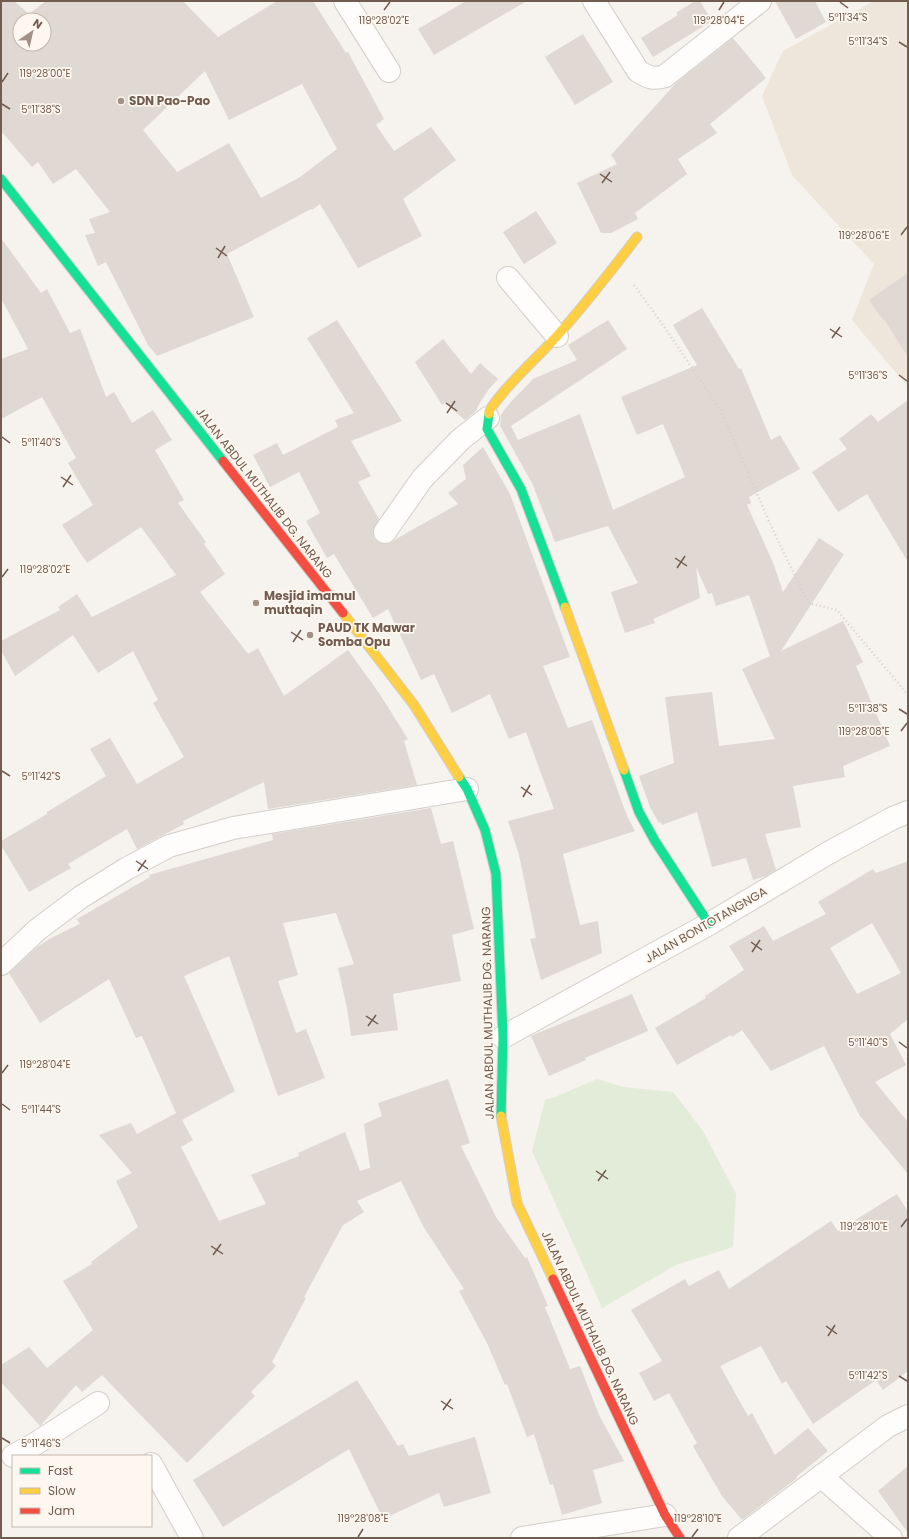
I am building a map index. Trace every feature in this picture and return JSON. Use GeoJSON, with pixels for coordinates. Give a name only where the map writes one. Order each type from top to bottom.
{"type":"FeatureCollection","features":[{"type":"Feature","properties":{"kind":"main road","name":"JALAN ABDUL MUTHALIB DG. NARANG"},"geometry":{"type":"LineString","coordinates":[[1,179],[343,612],[414,705],[466,789],[485,830],[496,874],[503,1037],[501,1116],[517,1203],[665,1515],[680,1538]]}},
{"type":"Feature","properties":{"kind":"main road"},"geometry":{"type":"LineString","coordinates":[[637,237],[602,283],[557,336],[499,396],[489,411],[487,429],[521,489],[639,812],[710,924]]}},
{"type":"Feature","properties":{"kind":"street"},"geometry":{"type":"LineString","coordinates":[[345,1],[389,71]]}},
{"type":"Feature","properties":{"kind":"street"},"geometry":{"type":"LineString","coordinates":[[594,1],[638,71],[649,78],[664,76],[760,1]]}},
{"type":"Feature","properties":{"kind":"street"},"geometry":{"type":"LineString","coordinates":[[508,278],[557,336]]}},
{"type":"Feature","properties":{"kind":"street"},"geometry":{"type":"LineString","coordinates":[[386,532],[422,479],[461,439],[488,418]]}},
{"type":"Feature","properties":{"kind":"street"},"geometry":{"type":"LineString","coordinates":[[1,964],[37,930],[82,896],[126,869],[169,846],[232,828],[466,789]]}},
{"type":"Feature","properties":{"kind":"street","name":"JALAN BONTOTANGNGA"},"geometry":{"type":"LineString","coordinates":[[503,1037],[710,924],[830,852],[893,818],[908,812]]}},
{"type":"Feature","properties":{"kind":"street"},"geometry":{"type":"LineString","coordinates":[[15,1455],[35,1444],[98,1403]]}},
{"type":"Feature","properties":{"kind":"street"},"geometry":{"type":"LineString","coordinates":[[739,1538],[888,1426],[908,1416]]}},
{"type":"Feature","properties":{"kind":"street"},"geometry":{"type":"LineString","coordinates":[[1,1463],[12,1457]]}},
{"type":"Feature","properties":{"kind":"street"},"geometry":{"type":"LineString","coordinates":[[152,1466],[192,1538]]}},
{"type":"Feature","properties":{"kind":"street"},"geometry":{"type":"LineString","coordinates":[[821,1476],[891,1538]]}},
{"type":"Feature","properties":{"kind":"street"},"geometry":{"type":"LineString","coordinates":[[522,1538],[665,1515]]}},
{"type":"Feature","properties":{"kind":"path"},"geometry":{"type":"LineString","coordinates":[[617,262],[663,325],[721,411],[772,528],[808,603],[837,610],[908,695]]}},
{"type":"Feature","properties":{"kind":"shaded area"},"geometry":{"type":"Polygon","coordinates":[[[874,1],[908,1],[908,387],[852,320],[874,264],[792,175],[762,96],[783,51],[874,1]]]}},
{"type":"Feature","properties":{"kind":"green space"},"geometry":{"type":"Polygon","coordinates":[[[597,1079],[623,1087],[673,1092],[703,1131],[736,1194],[733,1247],[676,1265],[602,1308],[532,1151],[545,1100],[597,1079]]]}},
{"type":"Feature","properties":{"kind":"building"},"geometry":{"type":"Polygon","coordinates":[[[1,1],[14,1],[27,12],[12,12],[12,52],[52,52],[52,12],[32,12],[46,1],[183,1],[218,37],[277,1],[313,1],[346,53],[348,52],[384,119],[376,125],[394,151],[431,127],[456,160],[403,199],[422,236],[358,268],[320,204],[312,210],[311,209],[227,254],[254,317],[157,356],[148,345],[106,262],[98,266],[85,235],[95,233],[89,219],[110,212],[76,169],[53,184],[38,162],[32,167],[1,131],[1,1]],[[205,71],[143,130],[177,172],[229,143],[261,198],[300,177],[337,149],[302,84],[229,120],[205,71]]]}},
{"type":"Feature","properties":{"kind":"building"},"geometry":{"type":"Polygon","coordinates":[[[466,1],[527,1],[434,55],[418,29],[466,1]]]}},
{"type":"Feature","properties":{"kind":"building"},"geometry":{"type":"Polygon","coordinates":[[[695,1],[700,1],[712,21],[653,57],[641,38],[678,15],[676,13],[695,1]]]}},
{"type":"Feature","properties":{"kind":"building"},"geometry":{"type":"Polygon","coordinates":[[[775,1],[815,1],[826,22],[796,39],[775,1]]]}},
{"type":"Feature","properties":{"kind":"building"},"geometry":{"type":"Polygon","coordinates":[[[583,34],[613,82],[575,105],[545,57],[583,34]]]}},
{"type":"Feature","properties":{"kind":"building"},"geometry":{"type":"Polygon","coordinates":[[[733,38],[766,78],[710,124],[717,133],[678,159],[687,174],[635,213],[638,219],[611,233],[601,233],[577,183],[617,164],[611,155],[676,83],[733,38]]]}},
{"type":"Feature","properties":{"kind":"building"},"geometry":{"type":"Polygon","coordinates":[[[536,211],[557,243],[524,264],[503,232],[536,211]]]}},
{"type":"Feature","properties":{"kind":"building"},"geometry":{"type":"Polygon","coordinates":[[[1,238],[41,293],[47,289],[70,333],[80,329],[106,397],[114,392],[132,423],[153,410],[172,440],[155,450],[184,500],[178,503],[206,542],[204,544],[225,574],[200,592],[248,654],[258,648],[284,696],[348,650],[379,693],[408,739],[404,741],[417,785],[268,809],[264,782],[183,821],[184,824],[137,849],[127,829],[68,864],[71,868],[29,892],[1,845],[1,841],[47,814],[47,812],[106,776],[90,749],[110,738],[137,784],[184,757],[153,703],[158,700],[133,651],[98,673],[73,635],[15,676],[1,650],[1,641],[60,610],[58,607],[77,594],[92,617],[176,575],[141,527],[87,563],[62,525],[93,505],[68,463],[76,458],[42,397],[1,419],[1,359],[28,349],[1,298],[1,238]]]}},
{"type":"Feature","properties":{"kind":"building"},"geometry":{"type":"Polygon","coordinates":[[[908,273],[908,357],[884,319],[883,320],[869,300],[908,273]]]}},
{"type":"Feature","properties":{"kind":"building"},"geometry":{"type":"Polygon","coordinates":[[[702,308],[739,369],[741,368],[771,440],[780,435],[800,469],[749,497],[751,503],[747,505],[774,565],[783,592],[819,538],[844,554],[781,651],[843,621],[863,662],[856,666],[890,746],[843,766],[845,777],[793,786],[801,827],[765,834],[776,870],[766,876],[753,880],[746,858],[712,867],[697,812],[662,825],[661,822],[659,823],[650,807],[639,776],[674,763],[665,697],[712,692],[719,746],[775,739],[742,669],[770,656],[749,595],[716,606],[712,593],[708,594],[696,567],[700,598],[653,619],[655,623],[625,633],[611,592],[638,583],[608,526],[555,542],[532,483],[500,426],[501,415],[509,404],[533,379],[577,360],[568,345],[608,320],[627,349],[511,426],[518,440],[580,414],[613,510],[685,477],[663,424],[637,435],[621,397],[697,365],[673,325],[702,308]]]}},
{"type":"Feature","properties":{"kind":"building"},"geometry":{"type":"Polygon","coordinates":[[[337,320],[402,421],[351,441],[371,476],[358,482],[379,519],[373,531],[374,538],[378,542],[384,544],[390,543],[458,504],[448,493],[466,479],[463,465],[483,447],[510,494],[570,657],[543,666],[568,728],[592,720],[627,816],[635,831],[563,854],[580,925],[598,921],[602,953],[541,980],[530,939],[536,938],[519,855],[508,821],[554,809],[526,732],[509,739],[490,694],[452,713],[434,674],[421,680],[388,609],[373,618],[334,554],[327,558],[306,521],[320,513],[299,472],[270,487],[253,455],[277,443],[283,455],[338,427],[335,420],[354,413],[307,338],[337,320]]]}},
{"type":"Feature","properties":{"kind":"building"},"geometry":{"type":"Polygon","coordinates":[[[443,339],[471,374],[480,363],[498,379],[489,389],[476,411],[465,420],[445,403],[442,405],[415,362],[443,339]]]}},
{"type":"Feature","properties":{"kind":"building"},"geometry":{"type":"Polygon","coordinates":[[[908,400],[908,562],[867,494],[838,512],[812,472],[847,449],[839,439],[871,414],[878,422],[908,400]]]}},
{"type":"Feature","properties":{"kind":"building"},"geometry":{"type":"Polygon","coordinates":[[[431,808],[441,844],[453,841],[474,929],[452,935],[461,981],[393,994],[398,1030],[351,1036],[347,1008],[338,968],[354,964],[336,913],[283,923],[298,975],[278,981],[296,1033],[306,1029],[325,1078],[278,1096],[229,956],[184,976],[235,1091],[182,1120],[193,1140],[181,1147],[219,1221],[266,1204],[251,1175],[299,1156],[298,1153],[345,1132],[360,1171],[370,1168],[364,1124],[382,1116],[378,1103],[448,1079],[470,1143],[461,1146],[496,1217],[525,1258],[527,1257],[548,1306],[545,1307],[570,1369],[580,1366],[599,1415],[624,1461],[593,1470],[602,1503],[562,1515],[553,1484],[550,1485],[534,1434],[527,1437],[507,1384],[505,1385],[487,1343],[459,1291],[464,1289],[423,1226],[401,1181],[357,1201],[364,1212],[343,1225],[304,1297],[306,1298],[272,1362],[276,1366],[251,1392],[255,1396],[187,1463],[102,1375],[82,1392],[76,1385],[40,1426],[1,1382],[1,1365],[29,1347],[47,1368],[93,1330],[63,1281],[92,1264],[91,1262],[138,1227],[116,1181],[132,1173],[99,1135],[131,1123],[137,1134],[176,1113],[142,1036],[136,1038],[109,979],[40,1023],[9,973],[37,947],[53,937],[80,924],[77,919],[150,877],[149,875],[273,840],[272,834],[431,808]]]}},
{"type":"Feature","properties":{"kind":"building"},"geometry":{"type":"Polygon","coordinates":[[[908,861],[908,1019],[890,1034],[906,1065],[875,1082],[908,1122],[908,1174],[860,1116],[824,1046],[771,1071],[742,1030],[732,1037],[731,1035],[677,1065],[655,1028],[706,998],[705,996],[744,970],[729,946],[764,926],[773,941],[826,914],[818,902],[873,869],[876,873],[908,861]],[[872,923],[830,948],[857,994],[901,973],[872,923]]]}},
{"type":"Feature","properties":{"kind":"building"},"geometry":{"type":"Polygon","coordinates":[[[632,994],[648,1031],[585,1058],[586,1060],[549,1076],[531,1036],[632,994]]]}},
{"type":"Feature","properties":{"kind":"building"},"geometry":{"type":"Polygon","coordinates":[[[897,1194],[908,1212],[908,1371],[883,1390],[876,1380],[813,1424],[786,1381],[782,1384],[761,1346],[720,1366],[748,1416],[752,1413],[775,1455],[808,1428],[828,1451],[796,1477],[797,1478],[742,1520],[722,1496],[693,1446],[697,1443],[669,1393],[654,1401],[639,1373],[662,1361],[631,1310],[685,1279],[689,1286],[719,1270],[729,1289],[831,1221],[838,1231],[897,1194]]]}},
{"type":"Feature","properties":{"kind":"building"},"geometry":{"type":"Polygon","coordinates":[[[357,1380],[398,1446],[403,1444],[409,1456],[475,1437],[491,1493],[444,1507],[439,1493],[383,1519],[349,1449],[223,1527],[193,1480],[357,1380]]]}},
{"type":"Feature","properties":{"kind":"building"},"geometry":{"type":"Polygon","coordinates":[[[908,1466],[908,1533],[878,1491],[908,1466]]]}},
{"type":"Feature","properties":{"kind":"traffic: fast"},"geometry":{"type":"LineString","coordinates":[[1,179],[223,461]]}},
{"type":"Feature","properties":{"kind":"traffic: fast"},"geometry":{"type":"LineString","coordinates":[[489,414],[487,429],[521,489],[565,607]]}},
{"type":"Feature","properties":{"kind":"traffic: fast"},"geometry":{"type":"LineString","coordinates":[[624,770],[639,812],[655,841],[709,924]]}},
{"type":"Feature","properties":{"kind":"traffic: fast"},"geometry":{"type":"LineString","coordinates":[[459,777],[467,789],[485,830],[496,874],[503,1037],[501,1116]]}},
{"type":"Feature","properties":{"kind":"traffic: slow"},"geometry":{"type":"LineString","coordinates":[[489,414],[489,411],[504,391],[567,325],[598,288],[637,237]]}},
{"type":"Feature","properties":{"kind":"traffic: slow"},"geometry":{"type":"LineString","coordinates":[[565,607],[624,770]]}},
{"type":"Feature","properties":{"kind":"traffic: slow"},"geometry":{"type":"LineString","coordinates":[[343,613],[414,705],[459,777]]}},
{"type":"Feature","properties":{"kind":"traffic: slow"},"geometry":{"type":"LineString","coordinates":[[501,1116],[517,1203],[553,1279]]}},
{"type":"Feature","properties":{"kind":"traffic: jam"},"geometry":{"type":"LineString","coordinates":[[223,461],[343,613]]}},
{"type":"Feature","properties":{"kind":"traffic: jam"},"geometry":{"type":"LineString","coordinates":[[553,1279],[665,1515],[680,1538]]}},
{"type":"Feature","properties":{"kind":"place","name":"SDN Pao-Pao"},"geometry":{"type":"Point","coordinates":[121,101]}},
{"type":"Feature","properties":{"kind":"place","name":"Mesjid imamul muttaqin"},"geometry":{"type":"Point","coordinates":[256,603]}},
{"type":"Feature","properties":{"kind":"place","name":"PAUD TK Mawar Somba Opu"},"geometry":{"type":"Point","coordinates":[310,635]}}]}
